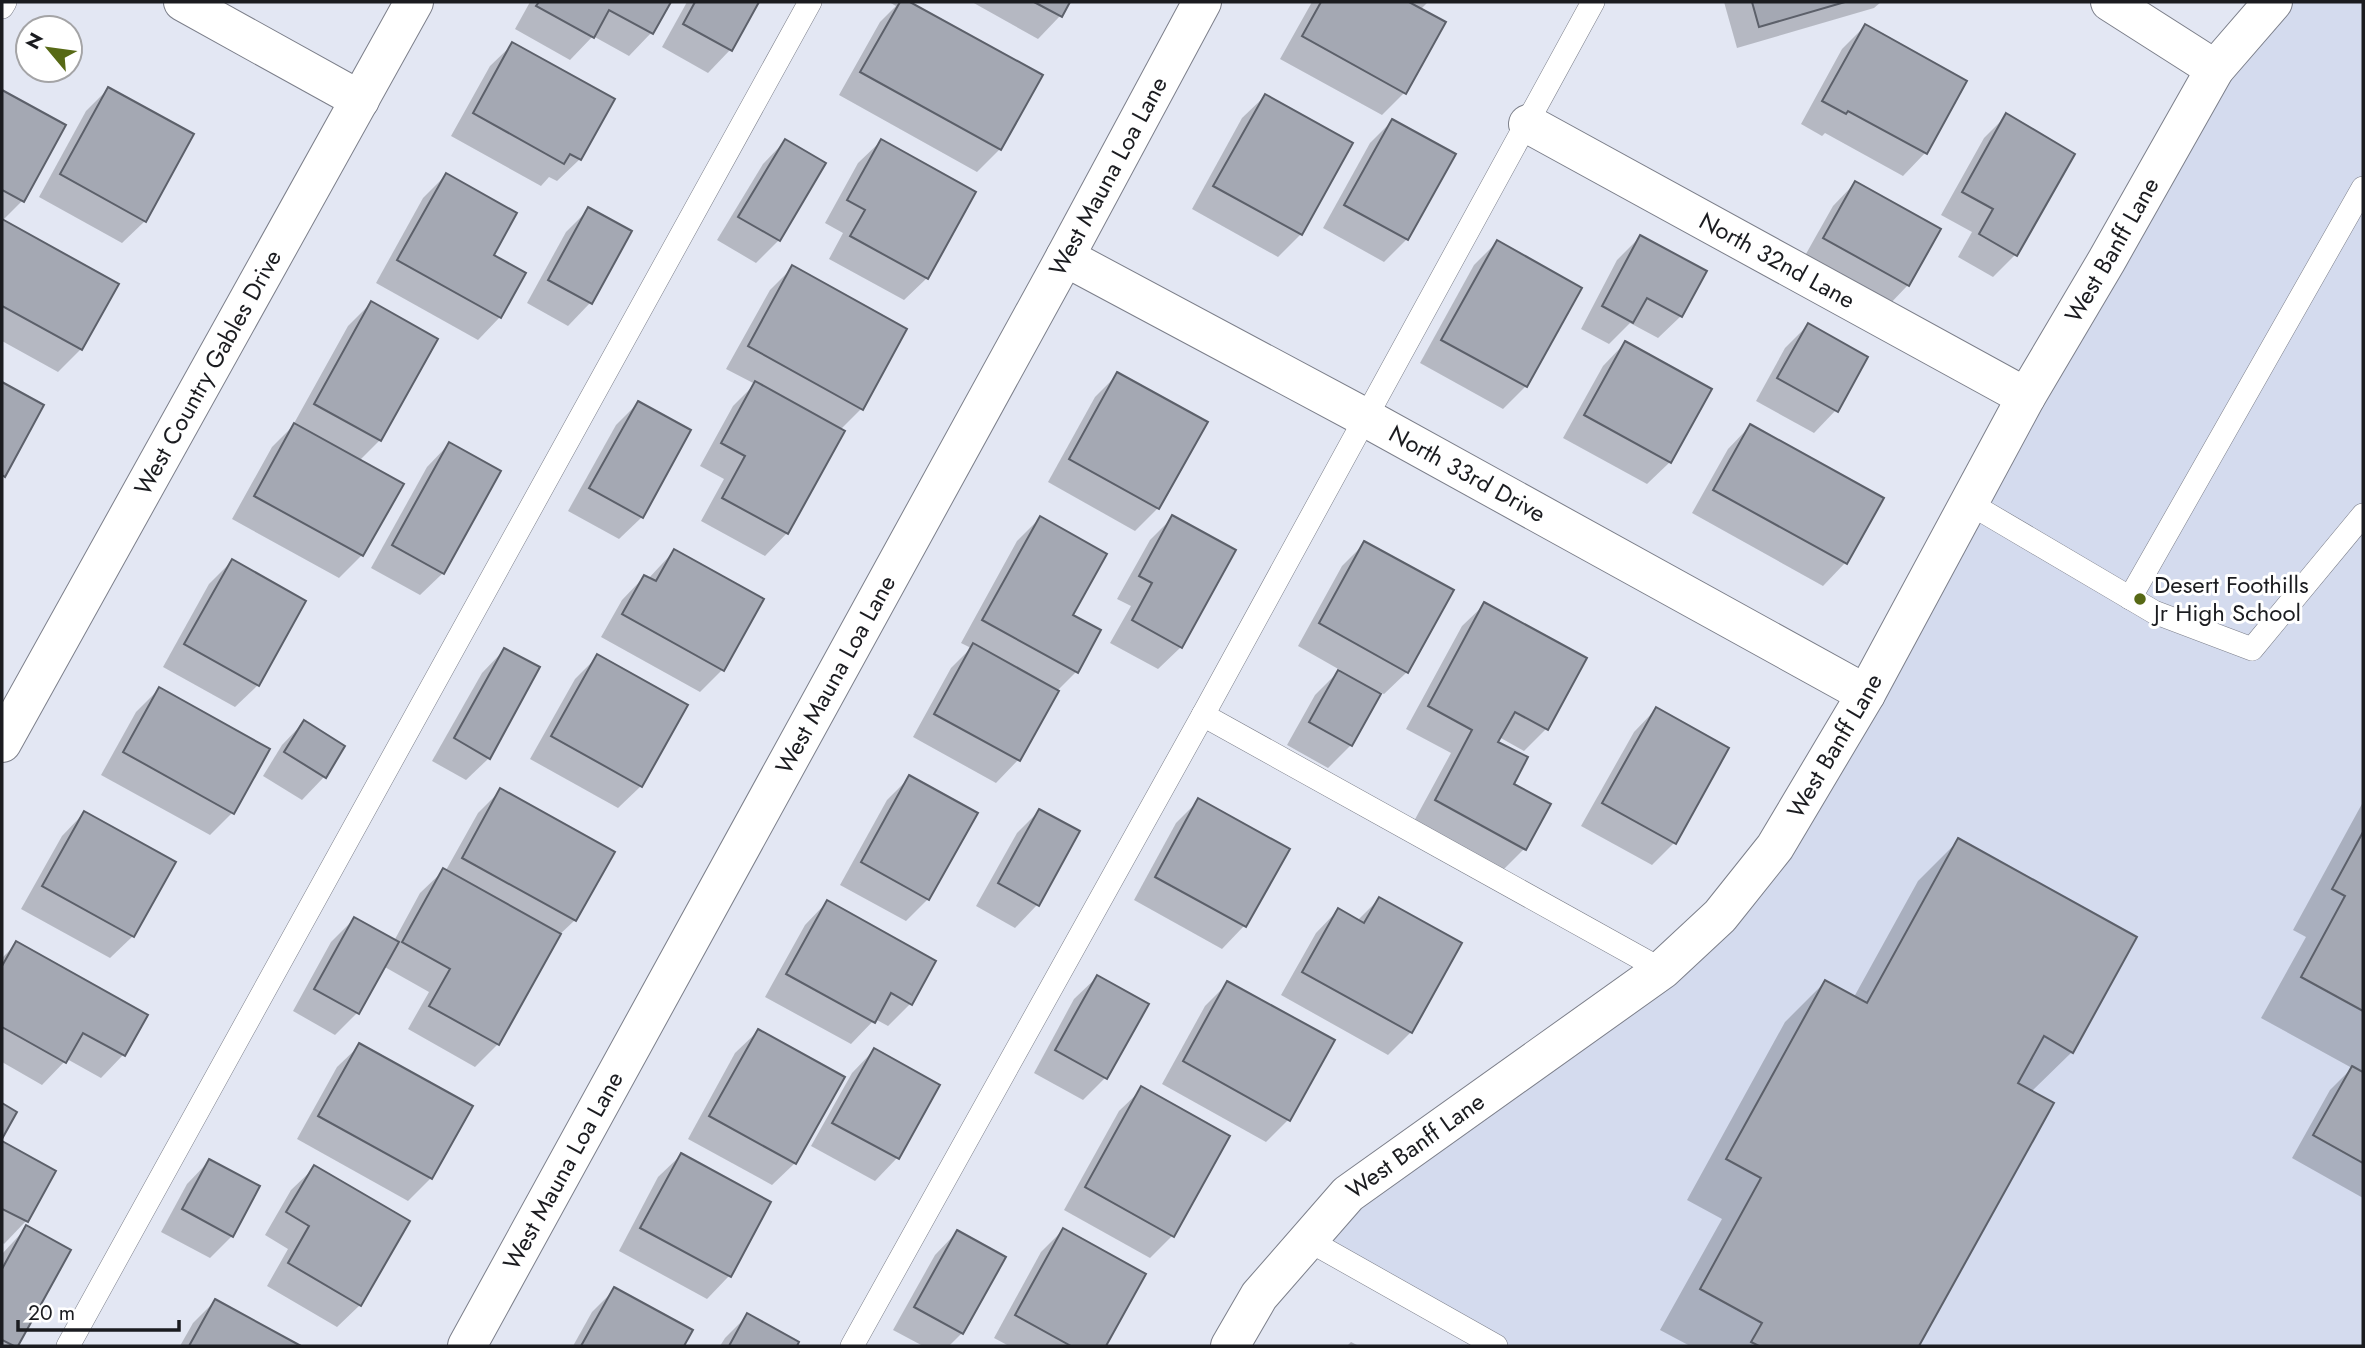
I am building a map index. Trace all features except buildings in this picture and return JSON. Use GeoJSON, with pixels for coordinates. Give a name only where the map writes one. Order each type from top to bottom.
{"type":"FeatureCollection","features":[{"type":"Feature","properties":{"kind":"street"},"geometry":{"type":"LineString","coordinates":[[183,2],[360,100]]}},
{"type":"Feature","properties":{"kind":"street","name":"West Country Gables Drive"},"geometry":{"type":"LineString","coordinates":[[2,743],[414,2]]}},
{"type":"Feature","properties":{"kind":"street","name":"West Mauna Loa Lane"},"geometry":{"type":"LineString","coordinates":[[467,1346],[1065,257],[1202,2]]}},
{"type":"Feature","properties":{"kind":"street"},"geometry":{"type":"LineString","coordinates":[[2110,2],[2215,69]]}},
{"type":"Feature","properties":{"kind":"street","name":"West Banff Lane"},"geometry":{"type":"LineString","coordinates":[[1230,1346],[1259,1296],[1348,1194],[1662,970],[1720,916],[1775,847],[1866,694],[2026,397],[2215,69],[2273,2]]}},
{"type":"Feature","properties":{"kind":"street","name":"North 32nd Lane"},"geometry":{"type":"LineString","coordinates":[[1528,124],[2026,397]]}},
{"type":"Feature","properties":{"kind":"street","name":"North 33rd Drive"},"geometry":{"type":"LineString","coordinates":[[1065,257],[1366,418],[1866,694]]}},
{"type":"Feature","properties":{"kind":"lane"},"geometry":{"type":"LineString","coordinates":[[2,7],[5,2]]}},
{"type":"Feature","properties":{"kind":"lane"},"geometry":{"type":"LineString","coordinates":[[68,1346],[810,2]]}},
{"type":"Feature","properties":{"kind":"lane"},"geometry":{"type":"LineString","coordinates":[[852,1346],[1203,715],[1593,2]]}},
{"type":"Feature","properties":{"kind":"lane"},"geometry":{"type":"LineString","coordinates":[[2130,597],[2363,188]]}},
{"type":"Feature","properties":{"kind":"lane"},"geometry":{"type":"LineString","coordinates":[[1969,503],[2154,612],[2252,649],[2363,515]]}},
{"type":"Feature","properties":{"kind":"lane"},"geometry":{"type":"LineString","coordinates":[[1203,715],[1662,970]]}},
{"type":"Feature","properties":{"kind":"lane"},"geometry":{"type":"LineString","coordinates":[[1308,1240],[1496,1346]]}},
{"type":"Feature","properties":{"kind":"shaded area","name":"Desert Foothills Jr High School"},"geometry":{"type":"Polygon","coordinates":[[[2273,2],[2363,2],[2363,1346],[1496,1346],[1308,1240],[1720,916],[2273,2]]]}},
{"type":"Feature","properties":{"kind":"place","name":"Desert Foothills Jr High School"},"geometry":{"type":"Point","coordinates":[2140,599]}}]}
